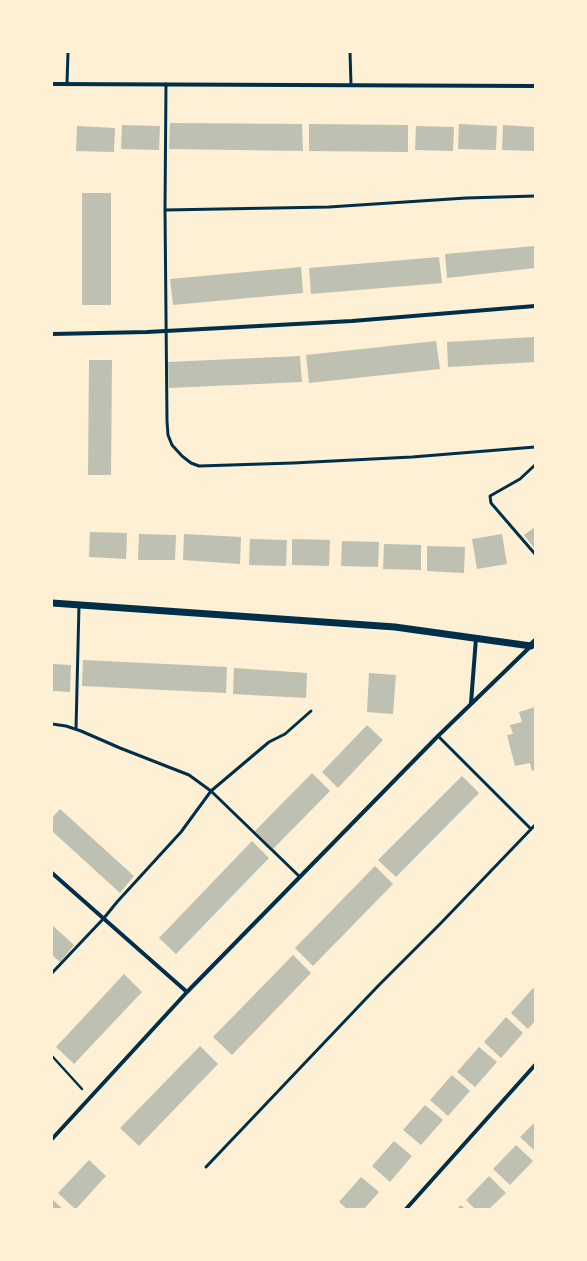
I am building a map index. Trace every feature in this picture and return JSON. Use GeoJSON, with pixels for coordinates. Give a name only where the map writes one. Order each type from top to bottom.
{"type":"FeatureCollection","features":[{"type":"Feature","properties":{"kind":"street"},"geometry":{"type":"LineString","coordinates":[[52,84],[535,86]]}},
{"type":"Feature","properties":{"kind":"street"},"geometry":{"type":"LineString","coordinates":[[52,334],[166,331],[352,321],[535,306]]}},
{"type":"Feature","properties":{"kind":"street"},"geometry":{"type":"LineString","coordinates":[[52,603],[395,627],[534,645]]}},
{"type":"Feature","properties":{"kind":"street"},"geometry":{"type":"LineString","coordinates":[[471,704],[476,638]]}},
{"type":"Feature","properties":{"kind":"street"},"geometry":{"type":"LineString","coordinates":[[52,1139],[187,992],[438,736],[534,645]]}},
{"type":"Feature","properties":{"kind":"street"},"geometry":{"type":"LineString","coordinates":[[52,873],[187,992]]}},
{"type":"Feature","properties":{"kind":"street"},"geometry":{"type":"LineString","coordinates":[[406,1209],[535,1065]]}},
{"type":"Feature","properties":{"kind":"lane"},"geometry":{"type":"LineString","coordinates":[[67,84],[68,52]]}},
{"type":"Feature","properties":{"kind":"lane"},"geometry":{"type":"LineString","coordinates":[[350,52],[351,85]]}},
{"type":"Feature","properties":{"kind":"lane"},"geometry":{"type":"LineString","coordinates":[[166,84],[165,210],[167,421],[168,434],[172,445],[182,456],[191,463],[199,466],[404,457],[535,447]]}},
{"type":"Feature","properties":{"kind":"lane"},"geometry":{"type":"LineString","coordinates":[[165,210],[329,207],[535,196]]}},
{"type":"Feature","properties":{"kind":"lane"},"geometry":{"type":"LineString","coordinates":[[535,464],[520,479],[490,496],[491,502],[535,554]]}},
{"type":"Feature","properties":{"kind":"lane"},"geometry":{"type":"LineString","coordinates":[[76,729],[79,605]]}},
{"type":"Feature","properties":{"kind":"lane"},"geometry":{"type":"LineString","coordinates":[[52,973],[104,918],[181,832],[211,791],[269,742],[285,734],[311,711]]}},
{"type":"Feature","properties":{"kind":"lane"},"geometry":{"type":"LineString","coordinates":[[52,724],[76,729],[189,775],[211,791],[300,877]]}},
{"type":"Feature","properties":{"kind":"lane"},"geometry":{"type":"LineString","coordinates":[[438,736],[531,829]]}},
{"type":"Feature","properties":{"kind":"lane"},"geometry":{"type":"LineString","coordinates":[[206,1167],[378,986],[535,825]]}},
{"type":"Feature","properties":{"kind":"path"},"geometry":{"type":"LineString","coordinates":[[52,1056],[90,1098]]}},
{"type":"Feature","properties":{"kind":"building"},"geometry":{"type":"Polygon","coordinates":[[[170,123],[302,124],[303,151],[169,149],[170,123]]]}},
{"type":"Feature","properties":{"kind":"building"},"geometry":{"type":"Polygon","coordinates":[[[309,124],[408,125],[408,152],[309,151],[309,124]]]}},
{"type":"Feature","properties":{"kind":"building"},"geometry":{"type":"Polygon","coordinates":[[[459,124],[497,126],[496,150],[458,149],[459,124]]]}},
{"type":"Feature","properties":{"kind":"building"},"geometry":{"type":"Polygon","coordinates":[[[122,125],[160,126],[159,150],[121,149],[122,125]]]}},
{"type":"Feature","properties":{"kind":"building"},"geometry":{"type":"Polygon","coordinates":[[[503,125],[535,127],[535,151],[502,150],[503,125]]]}},
{"type":"Feature","properties":{"kind":"building"},"geometry":{"type":"Polygon","coordinates":[[[77,126],[115,128],[114,152],[76,151],[77,126]]]}},
{"type":"Feature","properties":{"kind":"building"},"geometry":{"type":"Polygon","coordinates":[[[416,126],[454,127],[453,151],[415,150],[416,126]]]}},
{"type":"Feature","properties":{"kind":"building"},"geometry":{"type":"Polygon","coordinates":[[[82,193],[111,193],[111,305],[82,305],[82,193]]]}},
{"type":"Feature","properties":{"kind":"building"},"geometry":{"type":"Polygon","coordinates":[[[535,246],[535,268],[447,278],[445,254],[535,246]]]}},
{"type":"Feature","properties":{"kind":"building"},"geometry":{"type":"Polygon","coordinates":[[[439,257],[442,283],[311,294],[309,268],[439,257]]]}},
{"type":"Feature","properties":{"kind":"building"},"geometry":{"type":"Polygon","coordinates":[[[301,267],[303,293],[173,305],[170,279],[301,267]]]}},
{"type":"Feature","properties":{"kind":"building"},"geometry":{"type":"Polygon","coordinates":[[[535,337],[535,362],[448,367],[447,342],[535,337]]]}},
{"type":"Feature","properties":{"kind":"building"},"geometry":{"type":"Polygon","coordinates":[[[436,341],[440,369],[309,383],[306,355],[436,341]]]}},
{"type":"Feature","properties":{"kind":"building"},"geometry":{"type":"Polygon","coordinates":[[[300,356],[302,382],[169,388],[168,362],[300,356]]]}},
{"type":"Feature","properties":{"kind":"building"},"geometry":{"type":"Polygon","coordinates":[[[89,360],[112,360],[111,475],[88,475],[89,360]]]}},
{"type":"Feature","properties":{"kind":"building"},"geometry":{"type":"Polygon","coordinates":[[[535,527],[535,549],[524,535],[535,527]]]}},
{"type":"Feature","properties":{"kind":"building"},"geometry":{"type":"Polygon","coordinates":[[[90,532],[127,533],[126,559],[89,557],[90,532]]]}},
{"type":"Feature","properties":{"kind":"building"},"geometry":{"type":"Polygon","coordinates":[[[139,534],[176,535],[175,560],[138,560],[139,534]]]}},
{"type":"Feature","properties":{"kind":"building"},"geometry":{"type":"Polygon","coordinates":[[[184,534],[241,537],[240,564],[183,560],[184,534]]]}},
{"type":"Feature","properties":{"kind":"building"},"geometry":{"type":"Polygon","coordinates":[[[502,534],[507,564],[477,569],[472,539],[502,534]]]}},
{"type":"Feature","properties":{"kind":"building"},"geometry":{"type":"Polygon","coordinates":[[[250,539],[287,540],[286,566],[249,565],[250,539]]]}},
{"type":"Feature","properties":{"kind":"building"},"geometry":{"type":"Polygon","coordinates":[[[292,539],[330,540],[329,566],[292,565],[292,539]]]}},
{"type":"Feature","properties":{"kind":"building"},"geometry":{"type":"Polygon","coordinates":[[[342,541],[379,542],[378,567],[341,566],[342,541]]]}},
{"type":"Feature","properties":{"kind":"building"},"geometry":{"type":"Polygon","coordinates":[[[384,544],[421,545],[421,570],[383,569],[384,544]]]}},
{"type":"Feature","properties":{"kind":"building"},"geometry":{"type":"Polygon","coordinates":[[[427,546],[465,547],[464,573],[427,571],[427,546]]]}},
{"type":"Feature","properties":{"kind":"building"},"geometry":{"type":"Polygon","coordinates":[[[83,660],[227,667],[226,693],[82,686],[83,660]]]}},
{"type":"Feature","properties":{"kind":"building"},"geometry":{"type":"Polygon","coordinates":[[[52,664],[71,665],[70,692],[52,691],[52,664]]]}},
{"type":"Feature","properties":{"kind":"building"},"geometry":{"type":"Polygon","coordinates":[[[234,668],[307,673],[306,698],[233,694],[234,668]]]}},
{"type":"Feature","properties":{"kind":"building"},"geometry":{"type":"Polygon","coordinates":[[[369,673],[396,675],[393,714],[367,712],[369,673]]]}},
{"type":"Feature","properties":{"kind":"building"},"geometry":{"type":"Polygon","coordinates":[[[535,707],[535,770],[532,771],[530,763],[515,766],[507,735],[513,734],[510,725],[522,722],[519,712],[535,707]]]}},
{"type":"Feature","properties":{"kind":"building"},"geometry":{"type":"Polygon","coordinates":[[[367,725],[383,740],[338,788],[322,772],[367,725]]]}},
{"type":"Feature","properties":{"kind":"building"},"geometry":{"type":"Polygon","coordinates":[[[312,773],[330,791],[273,849],[255,831],[312,773]]]}},
{"type":"Feature","properties":{"kind":"building"},"geometry":{"type":"Polygon","coordinates":[[[462,776],[479,793],[396,877],[378,860],[462,776]]]}},
{"type":"Feature","properties":{"kind":"building"},"geometry":{"type":"Polygon","coordinates":[[[60,809],[134,876],[120,893],[52,831],[52,818],[60,809]]]}},
{"type":"Feature","properties":{"kind":"building"},"geometry":{"type":"Polygon","coordinates":[[[252,841],[269,858],[176,954],[159,938],[252,841]]]}},
{"type":"Feature","properties":{"kind":"building"},"geometry":{"type":"Polygon","coordinates":[[[375,866],[393,884],[313,966],[295,948],[375,866]]]}},
{"type":"Feature","properties":{"kind":"building"},"geometry":{"type":"Polygon","coordinates":[[[52,925],[74,945],[60,962],[52,955],[52,925]]]}},
{"type":"Feature","properties":{"kind":"building"},"geometry":{"type":"Polygon","coordinates":[[[293,955],[311,973],[232,1055],[213,1037],[293,955]]]}},
{"type":"Feature","properties":{"kind":"building"},"geometry":{"type":"Polygon","coordinates":[[[124,974],[142,992],[74,1064],[56,1047],[124,974]]]}},
{"type":"Feature","properties":{"kind":"building"},"geometry":{"type":"Polygon","coordinates":[[[533,988],[535,990],[535,1021],[528,1029],[511,1013],[533,988]]]}},
{"type":"Feature","properties":{"kind":"building"},"geometry":{"type":"Polygon","coordinates":[[[506,1017],[523,1033],[501,1058],[484,1042],[506,1017]]]}},
{"type":"Feature","properties":{"kind":"building"},"geometry":{"type":"Polygon","coordinates":[[[200,1046],[218,1064],[139,1146],[120,1128],[200,1046]]]}},
{"type":"Feature","properties":{"kind":"building"},"geometry":{"type":"Polygon","coordinates":[[[479,1047],[497,1062],[475,1087],[457,1072],[479,1047]]]}},
{"type":"Feature","properties":{"kind":"building"},"geometry":{"type":"Polygon","coordinates":[[[452,1075],[470,1091],[448,1116],[430,1100],[452,1075]]]}},
{"type":"Feature","properties":{"kind":"building"},"geometry":{"type":"Polygon","coordinates":[[[425,1105],[443,1120],[421,1145],[403,1130],[425,1105]]]}},
{"type":"Feature","properties":{"kind":"building"},"geometry":{"type":"Polygon","coordinates":[[[535,1122],[535,1151],[520,1137],[535,1122]]]}},
{"type":"Feature","properties":{"kind":"building"},"geometry":{"type":"Polygon","coordinates":[[[394,1141],[412,1156],[390,1182],[372,1166],[394,1141]]]}},
{"type":"Feature","properties":{"kind":"building"},"geometry":{"type":"Polygon","coordinates":[[[516,1145],[533,1161],[510,1185],[493,1169],[516,1145]]]}},
{"type":"Feature","properties":{"kind":"building"},"geometry":{"type":"Polygon","coordinates":[[[89,1160],[106,1176],[75,1209],[58,1193],[89,1160]]]}},
{"type":"Feature","properties":{"kind":"building"},"geometry":{"type":"Polygon","coordinates":[[[489,1176],[506,1193],[489,1209],[475,1209],[466,1200],[489,1176]]]}},
{"type":"Feature","properties":{"kind":"building"},"geometry":{"type":"Polygon","coordinates":[[[361,1177],[379,1192],[364,1209],[347,1209],[339,1202],[361,1177]]]}},
{"type":"Feature","properties":{"kind":"building"},"geometry":{"type":"Polygon","coordinates":[[[53,1200],[63,1209],[52,1209],[53,1200]]]}},
{"type":"Feature","properties":{"kind":"building"},"geometry":{"type":"Polygon","coordinates":[[[461,1205],[465,1209],[457,1209],[461,1205]]]}}]}
